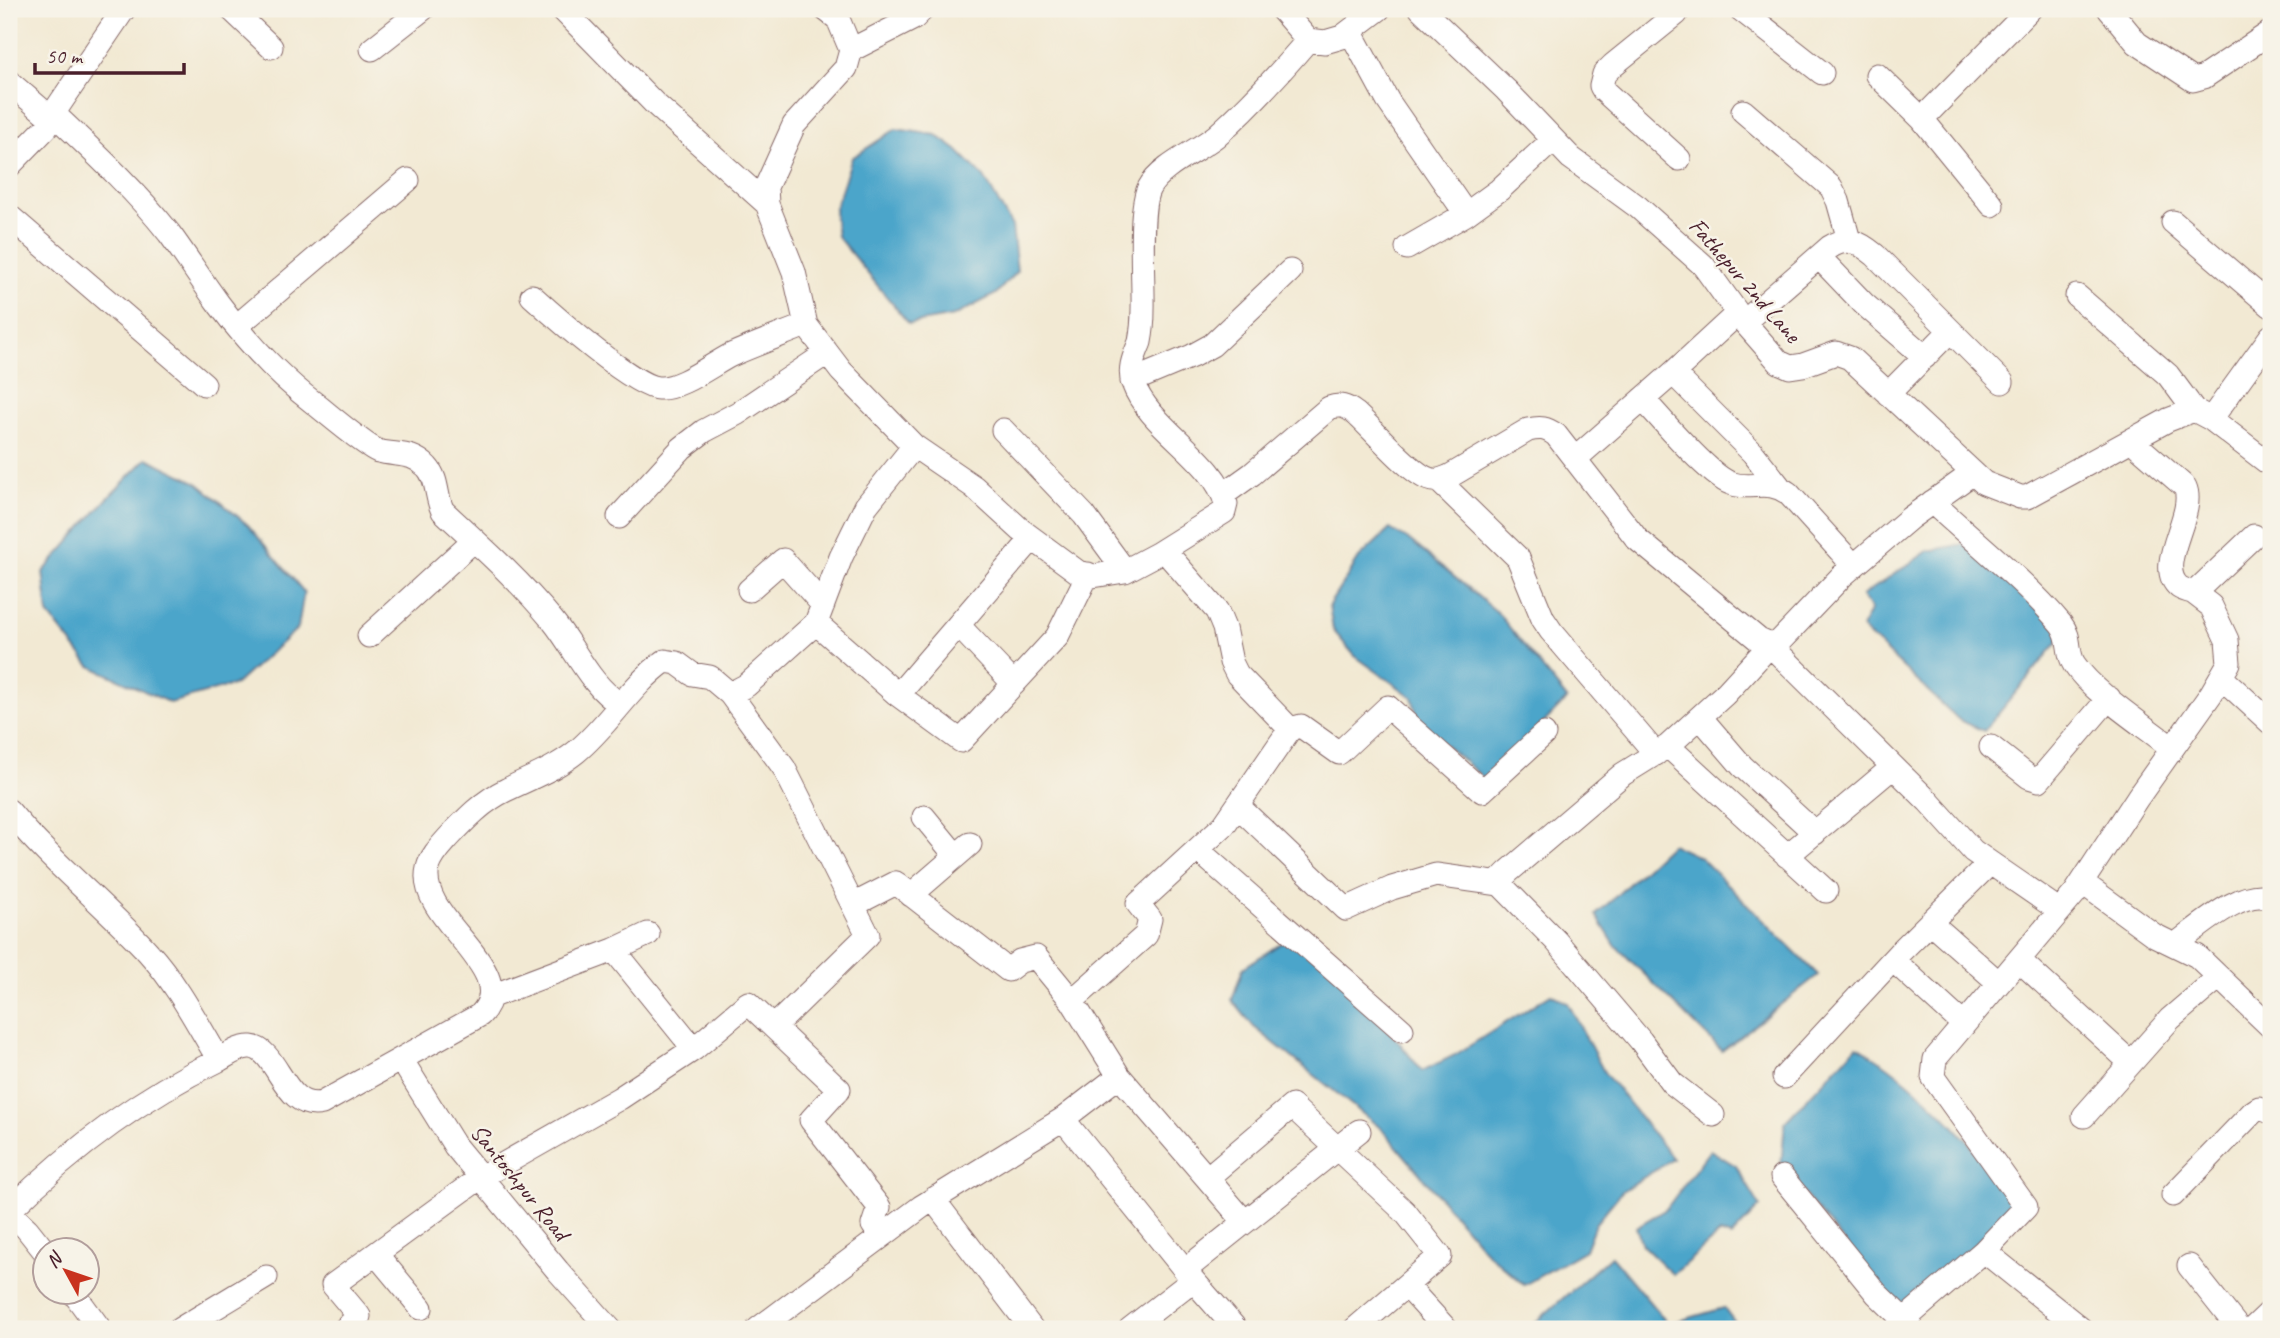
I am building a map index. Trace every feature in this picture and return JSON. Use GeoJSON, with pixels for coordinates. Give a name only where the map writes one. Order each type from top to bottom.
{"type":"FeatureCollection","features":[{"type":"Feature","properties":{"kind":"street"},"geometry":{"type":"LineString","coordinates":[[9,166],[53,117],[124,9]]}},
{"type":"Feature","properties":{"kind":"street"},"geometry":{"type":"LineString","coordinates":[[231,9],[271,47]]}},
{"type":"Feature","properties":{"kind":"street"},"geometry":{"type":"LineString","coordinates":[[372,49],[422,9]]}},
{"type":"Feature","properties":{"kind":"street"},"geometry":{"type":"LineString","coordinates":[[562,9],[654,103],[767,204]]}},
{"type":"Feature","properties":{"kind":"street"},"geometry":{"type":"LineString","coordinates":[[825,9],[838,19],[851,50],[846,68],[794,125],[766,187],[767,204],[794,272],[806,325],[841,371],[914,446],[974,487],[1032,539],[1067,565],[1093,576],[1125,571],[1224,512],[1224,494],[1217,483],[1145,406],[1132,381],[1132,361],[1140,339],[1143,312],[1144,205],[1149,188],[1165,172],[1213,138],[1252,104],[1308,40]]}},
{"type":"Feature","properties":{"kind":"street"},"geometry":{"type":"LineString","coordinates":[[851,50],[914,18],[923,9]]}},
{"type":"Feature","properties":{"kind":"street"},"geometry":{"type":"LineString","coordinates":[[1281,9],[1308,40],[1325,43],[1342,37],[1380,9]]}},
{"type":"Feature","properties":{"kind":"street","name":"Fathepur 2nd Lane"},"geometry":{"type":"LineString","coordinates":[[1422,9],[1506,90],[1571,158],[1601,178],[1672,235],[1703,265],[1741,317],[1779,362],[1790,367],[1803,365],[1836,353],[1850,358],[1973,473],[1994,488],[2027,497],[2168,420],[2202,414]]}},
{"type":"Feature","properties":{"kind":"street"},"geometry":{"type":"LineString","coordinates":[[1740,9],[1822,73]]}},
{"type":"Feature","properties":{"kind":"street"},"geometry":{"type":"LineString","coordinates":[[1922,120],[2030,9]]}},
{"type":"Feature","properties":{"kind":"street"},"geometry":{"type":"LineString","coordinates":[[2109,9],[2137,43],[2193,80],[2204,77],[2271,32]]}},
{"type":"Feature","properties":{"kind":"street"},"geometry":{"type":"LineString","coordinates":[[1674,11],[1613,65],[1601,80],[1604,91],[1679,159]]}},
{"type":"Feature","properties":{"kind":"street"},"geometry":{"type":"LineString","coordinates":[[1350,31],[1388,102],[1466,214]]}},
{"type":"Feature","properties":{"kind":"street"},"geometry":{"type":"LineString","coordinates":[[1877,75],[1922,120],[1992,205]]}},
{"type":"Feature","properties":{"kind":"street"},"geometry":{"type":"LineString","coordinates":[[9,82],[103,160],[168,232],[237,326],[269,363],[304,396],[376,450],[402,453],[427,468],[435,479],[438,502],[443,511],[554,622],[607,696],[620,704]]}},
{"type":"Feature","properties":{"kind":"street"},"geometry":{"type":"LineString","coordinates":[[1743,111],[1831,187],[1838,201],[1849,240]]}},
{"type":"Feature","properties":{"kind":"street"},"geometry":{"type":"LineString","coordinates":[[1407,247],[1466,214],[1499,190],[1553,140]]}},
{"type":"Feature","properties":{"kind":"street"},"geometry":{"type":"LineString","coordinates":[[237,326],[408,180]]}},
{"type":"Feature","properties":{"kind":"street"},"geometry":{"type":"LineString","coordinates":[[9,216],[204,384]]}},
{"type":"Feature","properties":{"kind":"street"},"geometry":{"type":"LineString","coordinates":[[2172,222],[2271,306]]}},
{"type":"Feature","properties":{"kind":"street"},"geometry":{"type":"LineString","coordinates":[[1575,458],[1741,317],[1836,243],[1849,240],[1863,245],[1875,255],[2002,382]]}},
{"type":"Feature","properties":{"kind":"street"},"geometry":{"type":"LineString","coordinates":[[1819,257],[1864,304],[1925,356]]}},
{"type":"Feature","properties":{"kind":"street"},"geometry":{"type":"LineString","coordinates":[[1132,381],[1212,345],[1290,271]]}},
{"type":"Feature","properties":{"kind":"street"},"geometry":{"type":"LineString","coordinates":[[532,296],[578,336],[640,382],[658,388],[667,388],[682,382],[730,356],[806,325]]}},
{"type":"Feature","properties":{"kind":"street"},"geometry":{"type":"LineString","coordinates":[[2077,296],[2168,375],[2202,414],[2271,465]]}},
{"type":"Feature","properties":{"kind":"street"},"geometry":{"type":"LineString","coordinates":[[1888,394],[1950,331]]}},
{"type":"Feature","properties":{"kind":"street"},"geometry":{"type":"LineString","coordinates":[[2202,414],[2271,336]]}},
{"type":"Feature","properties":{"kind":"street"},"geometry":{"type":"LineString","coordinates":[[619,517],[682,448],[704,431],[738,413],[827,353]]}},
{"type":"Feature","properties":{"kind":"street"},"geometry":{"type":"LineString","coordinates":[[1673,373],[1753,453],[1779,486],[1854,566]]}},
{"type":"Feature","properties":{"kind":"street"},"geometry":{"type":"LineString","coordinates":[[1643,399],[1689,448],[1728,483],[1779,486]]}},
{"type":"Feature","properties":{"kind":"street"},"geometry":{"type":"LineString","coordinates":[[1224,494],[1252,474],[1329,408],[1338,405],[1347,407],[1423,477],[1439,481],[1518,558],[1540,612],[1551,631],[1662,750],[1826,891]]}},
{"type":"Feature","properties":{"kind":"street"},"geometry":{"type":"LineString","coordinates":[[1439,481],[1528,430],[1547,428],[1575,458],[1637,539],[1759,640],[1770,645],[1928,801],[1959,837],[1990,863],[2060,911]]}},
{"type":"Feature","properties":{"kind":"street"},"geometry":{"type":"LineString","coordinates":[[1003,430],[1084,515],[1125,571]]}},
{"type":"Feature","properties":{"kind":"street"},"geometry":{"type":"LineString","coordinates":[[1782,1177],[1904,1326],[1984,1251],[2026,1206],[1933,1077],[1935,1059],[2082,883],[2229,663],[2227,640],[2211,606],[2194,593],[2178,586],[2171,575],[2171,562],[2188,493],[2185,487],[2133,439]]}},
{"type":"Feature","properties":{"kind":"street"},"geometry":{"type":"LineString","coordinates":[[730,694],[747,685],[819,614],[841,557],[866,506],[914,446]]}},
{"type":"Feature","properties":{"kind":"street"},"geometry":{"type":"LineString","coordinates":[[1500,884],[1508,872],[1607,786],[1633,766],[1662,750],[1700,717],[1770,645],[1779,642],[1854,566],[1910,518],[1973,473]]}},
{"type":"Feature","properties":{"kind":"street"},"geometry":{"type":"LineString","coordinates":[[1932,502],[2063,626],[2069,637],[2071,658],[2075,666],[2109,698],[2172,748]]}},
{"type":"Feature","properties":{"kind":"street"},"geometry":{"type":"LineString","coordinates":[[2194,593],[2254,536]]}},
{"type":"Feature","properties":{"kind":"street"},"geometry":{"type":"LineString","coordinates":[[898,695],[1032,539]]}},
{"type":"Feature","properties":{"kind":"street"},"geometry":{"type":"LineString","coordinates":[[369,636],[474,540]]}},
{"type":"Feature","properties":{"kind":"street"},"geometry":{"type":"LineString","coordinates":[[1164,550],[1217,611],[1237,674],[1290,729]]}},
{"type":"Feature","properties":{"kind":"street"},"geometry":{"type":"LineString","coordinates":[[749,590],[783,560],[819,614],[898,695],[961,741],[1057,637],[1088,574]]}},
{"type":"Feature","properties":{"kind":"street"},"geometry":{"type":"LineString","coordinates":[[958,625],[1014,684]]}},
{"type":"Feature","properties":{"kind":"street"},"geometry":{"type":"LineString","coordinates":[[33,1236],[9,1212],[43,1177],[87,1140],[198,1069],[237,1050],[252,1047],[261,1051],[304,1103],[312,1105],[322,1103],[480,1015],[488,1007],[492,996],[489,982],[480,962],[433,901],[427,875],[429,864],[439,848],[477,808],[505,791],[548,771],[576,752],[606,724],[620,704],[665,661],[677,663],[692,674],[710,677],[730,694],[784,768],[868,935],[774,1027]]}},
{"type":"Feature","properties":{"kind":"street"},"geometry":{"type":"LineString","coordinates":[[2221,677],[2271,723]]}},
{"type":"Feature","properties":{"kind":"street"},"geometry":{"type":"LineString","coordinates":[[1991,747],[2029,777],[2039,780],[2109,698]]}},
{"type":"Feature","properties":{"kind":"street"},"geometry":{"type":"LineString","coordinates":[[1072,1001],[1146,936],[1150,919],[1138,904],[1224,825],[1290,729],[1301,726],[1339,753],[1388,707],[1482,791],[1544,734]]}},
{"type":"Feature","properties":{"kind":"street"},"geometry":{"type":"LineString","coordinates":[[1700,717],[1742,766],[1815,833]]}},
{"type":"Feature","properties":{"kind":"street"},"geometry":{"type":"LineString","coordinates":[[1787,856],[1893,767]]}},
{"type":"Feature","properties":{"kind":"street"},"geometry":{"type":"LineString","coordinates":[[1238,806],[1346,909],[1392,888],[1436,875],[1500,884],[1556,942],[1641,1041],[1672,1083],[1713,1115]]}},
{"type":"Feature","properties":{"kind":"street"},"geometry":{"type":"LineString","coordinates":[[9,810],[48,855],[149,953],[176,989],[219,1060]]}},
{"type":"Feature","properties":{"kind":"street"},"geometry":{"type":"LineString","coordinates":[[911,895],[963,850],[924,817]]}},
{"type":"Feature","properties":{"kind":"street"},"geometry":{"type":"LineString","coordinates":[[1198,850],[1402,1030]]}},
{"type":"Feature","properties":{"kind":"street"},"geometry":{"type":"LineString","coordinates":[[1784,1077],[1893,960],[1990,863]]}},
{"type":"Feature","properties":{"kind":"street"},"geometry":{"type":"LineString","coordinates":[[853,905],[897,883],[1008,970],[1020,961],[1036,957],[1072,1001],[1119,1076],[1244,1221]]}},
{"type":"Feature","properties":{"kind":"street"},"geometry":{"type":"LineString","coordinates":[[2082,883],[2154,935],[2197,956],[2271,1027]]}},
{"type":"Feature","properties":{"kind":"street"},"geometry":{"type":"LineString","coordinates":[[2176,944],[2241,899],[2255,895],[2265,895],[2271,899]]}},
{"type":"Feature","properties":{"kind":"street"},"geometry":{"type":"LineString","coordinates":[[1930,922],[1999,984]]}},
{"type":"Feature","properties":{"kind":"street"},"geometry":{"type":"LineString","coordinates":[[492,996],[614,950],[648,934]]}},
{"type":"Feature","properties":{"kind":"street"},"geometry":{"type":"LineString","coordinates":[[614,950],[694,1049]]}},
{"type":"Feature","properties":{"kind":"street"},"geometry":{"type":"LineString","coordinates":[[1893,960],[1964,1025]]}},
{"type":"Feature","properties":{"kind":"street"},"geometry":{"type":"LineString","coordinates":[[2019,960],[2131,1063]]}},
{"type":"Feature","properties":{"kind":"street"},"geometry":{"type":"LineString","coordinates":[[2084,1116],[2171,1019],[2219,977]]}},
{"type":"Feature","properties":{"kind":"street"},"geometry":{"type":"LineString","coordinates":[[358,1325],[333,1284],[481,1177],[620,1098],[694,1049],[748,1003],[839,1089],[811,1119],[878,1207],[873,1225],[882,1236]]}},
{"type":"Feature","properties":{"kind":"street","name":"Santoshpur Road"},"geometry":{"type":"LineString","coordinates":[[401,1059],[455,1146],[610,1329]]}},
{"type":"Feature","properties":{"kind":"street"},"geometry":{"type":"LineString","coordinates":[[758,1329],[933,1199],[1063,1119],[1119,1076]]}},
{"type":"Feature","properties":{"kind":"street"},"geometry":{"type":"LineString","coordinates":[[1207,1178],[1292,1106],[1405,1212],[1440,1256],[1355,1329]]}},
{"type":"Feature","properties":{"kind":"street"},"geometry":{"type":"LineString","coordinates":[[2172,1195],[2253,1112],[2259,1108],[2271,1112]]}},
{"type":"Feature","properties":{"kind":"street"},"geometry":{"type":"LineString","coordinates":[[1063,1119],[1236,1329]]}},
{"type":"Feature","properties":{"kind":"street"},"geometry":{"type":"LineString","coordinates":[[1130,1329],[1244,1221],[1359,1131]]}},
{"type":"Feature","properties":{"kind":"street"},"geometry":{"type":"LineString","coordinates":[[933,1199],[1032,1329]]}},
{"type":"Feature","properties":{"kind":"street"},"geometry":{"type":"LineString","coordinates":[[1984,1251],[2081,1329]]}},
{"type":"Feature","properties":{"kind":"street"},"geometry":{"type":"LineString","coordinates":[[376,1254],[421,1308]]}},
{"type":"Feature","properties":{"kind":"street"},"geometry":{"type":"LineString","coordinates":[[2189,1266],[2239,1329]]}},
{"type":"Feature","properties":{"kind":"street"},"geometry":{"type":"LineString","coordinates":[[180,1329],[266,1277]]}},
{"type":"Feature","properties":{"kind":"street"},"geometry":{"type":"LineString","coordinates":[[1407,1286],[1446,1329]]}},
{"type":"Feature","properties":{"kind":"street"},"geometry":{"type":"LineString","coordinates":[[83,1306],[100,1329]]}},
{"type":"Feature","properties":{"kind":"street"},"geometry":{"type":"LineString","coordinates":[[2252,1329],[2271,1311]]}},
{"type":"Feature","properties":{"kind":"water"},"geometry":{"type":"Polygon","coordinates":[[[896,129],[936,135],[957,150],[984,177],[1012,226],[1017,271],[996,294],[954,316],[909,324],[837,236],[834,211],[852,158],[896,129]]]}},
{"type":"Feature","properties":{"kind":"water"},"geometry":{"type":"Polygon","coordinates":[[[147,458],[198,483],[248,525],[304,592],[298,628],[236,684],[170,703],[90,666],[48,614],[43,572],[147,458]]]}},
{"type":"Feature","properties":{"kind":"water"},"geometry":{"type":"Polygon","coordinates":[[[1390,529],[1412,542],[1497,612],[1567,699],[1487,781],[1419,723],[1412,697],[1355,656],[1333,630],[1329,605],[1359,558],[1390,529]]]}},
{"type":"Feature","properties":{"kind":"water"},"geometry":{"type":"Polygon","coordinates":[[[1968,543],[2065,633],[1984,731],[1959,720],[1861,628],[1871,609],[1862,596],[1928,551],[1968,543]]]}},
{"type":"Feature","properties":{"kind":"water"},"geometry":{"type":"Polygon","coordinates":[[[1671,844],[1701,858],[1818,975],[1722,1051],[1615,945],[1596,915],[1671,844]]]}},
{"type":"Feature","properties":{"kind":"water"},"geometry":{"type":"Polygon","coordinates":[[[1292,936],[1356,989],[1422,1071],[1455,1055],[1551,994],[1568,1003],[1604,1072],[1673,1159],[1622,1191],[1595,1224],[1585,1250],[1524,1285],[1484,1250],[1383,1130],[1254,1027],[1232,1000],[1243,968],[1292,936]]]}},
{"type":"Feature","properties":{"kind":"water"},"geometry":{"type":"Polygon","coordinates":[[[1857,1046],[1902,1077],[1945,1117],[1984,1161],[2015,1207],[1903,1312],[1781,1167],[1785,1122],[1857,1046]]]}},
{"type":"Feature","properties":{"kind":"water"},"geometry":{"type":"Polygon","coordinates":[[[1710,1150],[1736,1166],[1760,1206],[1731,1237],[1720,1233],[1673,1275],[1642,1245],[1636,1227],[1666,1209],[1710,1150]]]}},
{"type":"Feature","properties":{"kind":"water"},"geometry":{"type":"Polygon","coordinates":[[[1611,1256],[1668,1324],[1724,1308],[1740,1329],[1528,1329],[1611,1256]]]}}]}
